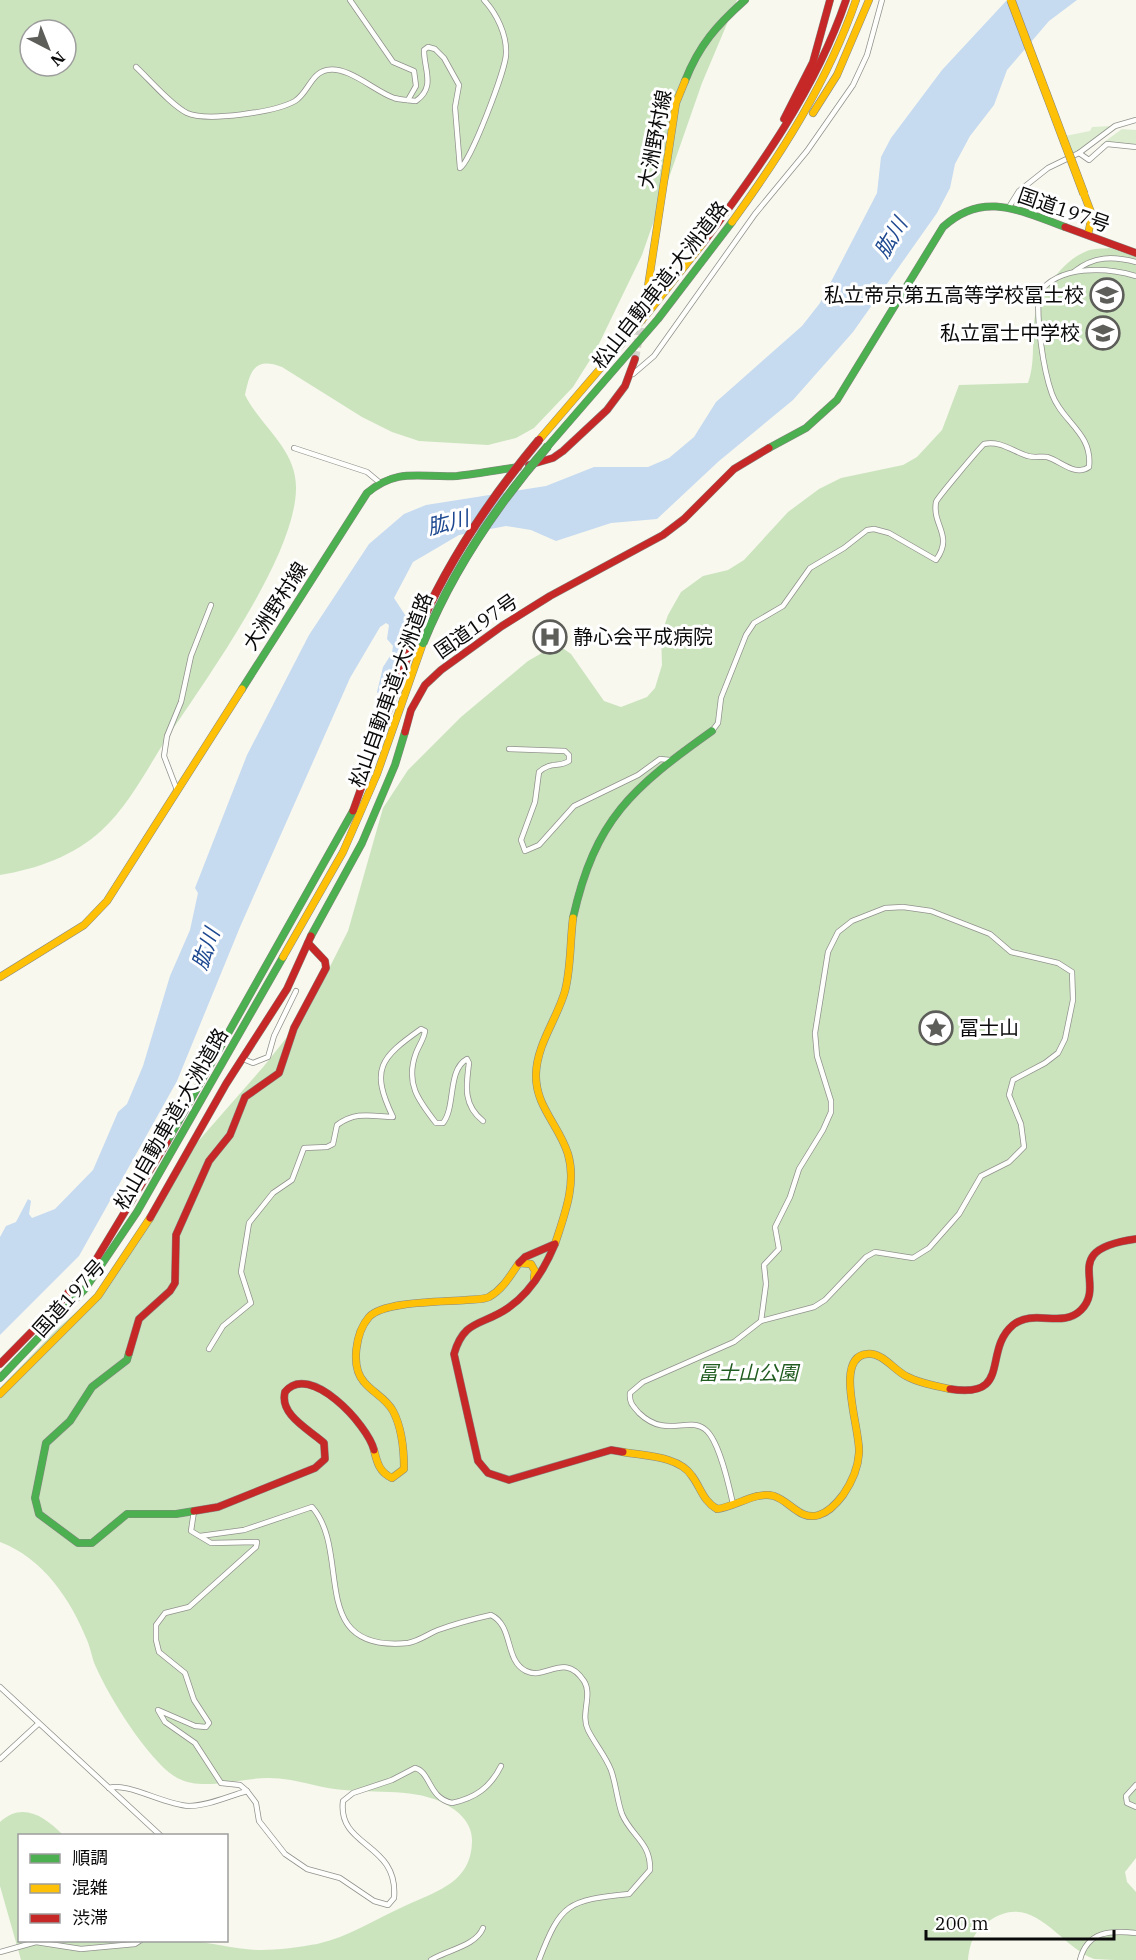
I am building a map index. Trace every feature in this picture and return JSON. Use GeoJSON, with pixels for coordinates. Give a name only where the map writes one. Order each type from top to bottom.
{"type":"FeatureCollection","features":[{"type":"Feature","properties":{"kind":"main road","name":"大洲野村線"},"geometry":{"type":"LineString","coordinates":[[645,306],[676,104],[686,75],[698,51],[717,26],[745,0]]}},
{"type":"Feature","properties":{"kind":"main road"},"geometry":{"type":"LineString","coordinates":[[754,174],[800,92],[814,60],[825,29],[830,0]]}},
{"type":"Feature","properties":{"kind":"main road","name":"松山自動車道;大洲道路"},"geometry":{"type":"LineString","coordinates":[[0,1364],[77,1284],[112,1234],[324,867],[350,818],[369,772],[412,642],[434,591],[461,542],[490,499],[694,258],[754,174],[815,79],[828,52],[846,0]]}},
{"type":"Feature","properties":{"kind":"main road","name":"松山自動車道;大洲道路"},"geometry":{"type":"LineString","coordinates":[[0,1378],[86,1289],[121,1239],[343,852],[374,784],[423,643],[443,595],[483,525],[660,317],[764,176],[823,83],[856,0]]}},
{"type":"Feature","properties":{"kind":"main road"},"geometry":{"type":"LineString","coordinates":[[764,176],[790,145],[837,75],[869,0]]}},
{"type":"Feature","properties":{"kind":"main road"},"geometry":{"type":"LineString","coordinates":[[1011,0],[1092,215],[1088,235]]}},
{"type":"Feature","properties":{"kind":"main road","name":"国道197号"},"geometry":{"type":"LineString","coordinates":[[0,1394],[98,1296],[141,1233],[243,1059],[287,989],[308,943],[362,843],[395,765],[411,710],[425,685],[441,670],[502,626],[550,596],[663,535],[742,464],[822,416],[842,393],[943,227],[955,216],[973,208],[1010,207],[1136,253]]}},
{"type":"Feature","properties":{"kind":"main road"},"geometry":{"type":"LineString","coordinates":[[379,482],[399,474],[455,476],[539,464],[553,458],[619,396],[633,374],[635,359]]}},
{"type":"Feature","properties":{"kind":"main road","name":"大洲野村線"},"geometry":{"type":"LineString","coordinates":[[0,977],[68,937],[96,915],[367,493],[379,482]]}},
{"type":"Feature","properties":{"kind":"main road"},"geometry":{"type":"LineString","coordinates":[[712,731],[670,760],[625,799],[609,819],[585,866],[573,920],[568,980],[557,1013],[538,1054],[536,1083],[539,1098],[545,1114],[563,1143],[572,1167],[555,1244],[551,1255],[515,1302],[506,1309],[469,1325],[457,1342],[456,1365],[479,1465],[497,1479],[509,1480],[617,1450],[679,1463],[694,1475],[704,1500],[711,1507],[723,1509],[766,1495],[776,1497],[802,1515],[817,1516],[831,1508],[853,1480],[860,1462],[860,1448],[848,1374],[858,1357],[866,1353],[875,1354],[915,1380],[967,1391],[980,1390],[991,1380],[998,1369],[999,1342],[1004,1334],[1026,1318],[1040,1315],[1065,1319],[1075,1317],[1087,1301],[1087,1271],[1095,1253],[1105,1244],[1136,1239]]}},
{"type":"Feature","properties":{"kind":"main road"},"geometry":{"type":"LineString","coordinates":[[308,943],[324,961],[326,968],[294,1028],[279,1074],[253,1089],[245,1097],[230,1135],[209,1161],[176,1234],[175,1282],[170,1291],[139,1319],[128,1360],[92,1387],[76,1412],[51,1436],[42,1452],[36,1498],[39,1514],[78,1543],[93,1543],[127,1514],[194,1511],[232,1503],[321,1464],[326,1451],[324,1443],[290,1412],[284,1402],[285,1392],[292,1384],[300,1381],[315,1387],[357,1419],[371,1438],[380,1471],[384,1476],[393,1478],[399,1475],[405,1469],[397,1422],[392,1410],[362,1380],[357,1368],[358,1346],[366,1321],[379,1310],[389,1307],[487,1298],[505,1284],[525,1257],[555,1244]]}},
{"type":"Feature","properties":{"kind":"main road"},"geometry":{"type":"LineString","coordinates":[[519,1263],[531,1264],[536,1271],[534,1278]]}},
{"type":"Feature","properties":{"kind":"street"},"geometry":{"type":"LineString","coordinates":[[350,0],[393,62],[414,71],[416,86],[408,100]]}},
{"type":"Feature","properties":{"kind":"street"},"geometry":{"type":"LineString","coordinates":[[136,67],[186,112],[199,116],[242,114],[279,107],[296,100],[316,76],[325,70],[336,69],[394,98],[416,101],[426,94],[429,85],[424,50],[428,47],[435,49],[457,77],[459,85],[455,107],[458,166],[460,168],[464,166],[476,144],[506,54],[498,20],[484,0]]}},
{"type":"Feature","properties":{"kind":"street"},"geometry":{"type":"LineString","coordinates":[[633,374],[648,362],[667,339],[755,214],[807,151],[853,85],[867,55],[882,0]]}},
{"type":"Feature","properties":{"kind":"street"},"geometry":{"type":"LineString","coordinates":[[1010,207],[1019,191],[1035,177],[1079,153],[1115,126],[1136,120]]}},
{"type":"Feature","properties":{"kind":"street"},"geometry":{"type":"LineString","coordinates":[[1079,153],[1089,160],[1107,144],[1136,147]]}},
{"type":"Feature","properties":{"kind":"street"},"geometry":{"type":"LineString","coordinates":[[712,731],[718,723],[721,698],[746,635],[754,623],[783,606],[810,568],[844,548],[867,530],[874,529],[889,533],[936,560],[944,552],[936,508],[939,494],[962,472],[984,444],[1004,446],[1030,457],[1046,457],[1076,471],[1084,471],[1089,467],[1091,457],[1087,443],[1052,396],[1039,330],[1039,293],[1052,279],[1075,271],[1085,263],[1105,257],[1136,262]]}},
{"type":"Feature","properties":{"kind":"street"},"geometry":{"type":"LineString","coordinates":[[1075,271],[1119,272],[1136,276]]}},
{"type":"Feature","properties":{"kind":"street"},"geometry":{"type":"LineString","coordinates":[[294,448],[368,472],[379,482]]}},
{"type":"Feature","properties":{"kind":"street"},"geometry":{"type":"LineString","coordinates":[[177,791],[164,756],[167,736],[181,702],[191,656],[211,605]]}},
{"type":"Feature","properties":{"kind":"street"},"geometry":{"type":"LineString","coordinates":[[508,749],[565,751],[569,755],[569,761],[564,764],[550,764],[539,772],[534,802],[521,840],[525,851],[539,845],[555,824],[574,806],[638,775],[660,759],[670,760]]}},
{"type":"Feature","properties":{"kind":"street"},"geometry":{"type":"LineString","coordinates":[[734,1504],[713,1438],[705,1429],[695,1425],[659,1428],[648,1422],[633,1406],[630,1393],[643,1382],[734,1342],[761,1321],[814,1307],[825,1300],[866,1257],[875,1252],[906,1258],[917,1257],[929,1248],[959,1214],[981,1176],[1018,1155],[1024,1147],[1024,1135],[1009,1095],[1009,1088],[1013,1080],[1045,1064],[1058,1053],[1065,1039],[1074,989],[1071,972],[1065,965],[1011,952],[990,934],[931,911],[903,907],[885,908],[866,913],[838,932],[828,952],[815,1033],[817,1056],[831,1101],[831,1112],[823,1130],[803,1161],[790,1197],[775,1227],[779,1249],[764,1265],[766,1284],[761,1321]]}},
{"type":"Feature","properties":{"kind":"street"},"geometry":{"type":"LineString","coordinates":[[243,1059],[253,1063],[268,1057],[274,1036],[296,991]]}},
{"type":"Feature","properties":{"kind":"street"},"geometry":{"type":"LineString","coordinates":[[208,1348],[223,1326],[251,1303],[241,1272],[249,1223],[273,1193],[292,1180],[304,1148],[327,1147],[333,1144],[337,1125],[346,1118],[360,1113],[393,1117],[379,1077],[387,1055],[399,1043],[421,1029],[425,1031],[411,1070],[412,1080],[424,1107],[436,1123],[443,1123],[447,1118],[450,1094],[461,1064],[467,1059],[469,1063],[468,1101],[470,1107],[483,1121]]}},
{"type":"Feature","properties":{"kind":"street"},"geometry":{"type":"LineString","coordinates":[[197,1536],[244,1530],[312,1507],[319,1515],[324,1530],[341,1615],[365,1638],[378,1642],[407,1643],[449,1626],[491,1615],[497,1618],[504,1629],[514,1661],[524,1671],[531,1673],[567,1667],[574,1670],[585,1683],[587,1691],[585,1722],[611,1771],[623,1817],[647,1850],[650,1870],[629,1894],[592,1897],[564,1912],[554,1921],[539,1960]]}},
{"type":"Feature","properties":{"kind":"street"},"geometry":{"type":"LineString","coordinates":[[194,1511],[191,1531],[197,1536],[211,1542],[257,1542],[256,1547],[189,1607],[165,1612],[156,1625],[159,1652],[168,1662],[185,1673],[194,1700],[210,1723],[206,1726],[195,1726],[158,1710],[165,1722],[195,1743],[221,1783],[240,1785],[247,1791],[256,1803],[259,1821],[285,1854],[307,1869],[340,1878],[374,1901],[388,1905],[393,1898],[393,1877],[377,1852],[357,1838],[345,1825],[342,1813],[344,1801],[353,1793],[392,1780],[415,1768],[423,1772],[438,1796],[444,1801],[460,1801],[479,1794],[495,1777],[501,1766]]}},
{"type":"Feature","properties":{"kind":"street"},"geometry":{"type":"LineString","coordinates":[[0,1687],[159,1834]]}},
{"type":"Feature","properties":{"kind":"street"},"geometry":{"type":"LineString","coordinates":[[0,1759],[38,1724]]}},
{"type":"Feature","properties":{"kind":"street"},"geometry":{"type":"LineString","coordinates":[[1136,1785],[1126,1796],[1127,1803],[1136,1807]]}},
{"type":"Feature","properties":{"kind":"street"},"geometry":{"type":"LineString","coordinates":[[109,1788],[125,1786],[150,1798],[188,1806],[202,1805],[247,1791]]}},
{"type":"Feature","properties":{"kind":"street"},"geometry":{"type":"LineString","coordinates":[[431,1960],[471,1941],[480,1934],[483,1928]]}},
{"type":"Feature","properties":{"kind":"street"},"geometry":{"type":"LineString","coordinates":[[1080,1960],[1086,1944],[1098,1934],[1115,1930],[1136,1932]]}},
{"type":"Feature","properties":{"kind":"street"},"geometry":{"type":"LineString","coordinates":[[0,1953],[36,1942],[81,1949],[139,1942]]}},
{"type":"Feature","properties":{"kind":"green space"},"geometry":{"type":"Polygon","coordinates":[[[0,0],[737,0],[702,83],[642,255],[595,352],[573,387],[534,428],[516,438],[488,445],[419,441],[392,432],[362,417],[282,367],[266,364],[255,368],[249,379],[245,395],[285,450],[295,475],[296,489],[292,517],[281,549],[245,619],[120,810],[102,830],[79,847],[54,860],[0,875],[0,0]]]}},
{"type":"Feature","properties":{"kind":"green space"},"geometry":{"type":"Polygon","coordinates":[[[1112,126],[1071,154],[1065,136],[1090,131],[1092,127],[1112,126]]]}},
{"type":"Feature","properties":{"kind":"green space"},"geometry":{"type":"Polygon","coordinates":[[[1122,129],[1136,130],[1136,147],[1100,145],[1122,129]]]}},
{"type":"Feature","properties":{"kind":"green space","name":"冨士山公園"},"geometry":{"type":"Polygon","coordinates":[[[1110,248],[1136,257],[1136,1858],[1125,1872],[1127,1882],[1136,1892],[1136,1960],[1094,1959],[1081,1952],[1044,1923],[1019,1912],[1005,1913],[984,1925],[974,1938],[968,1960],[21,1960],[0,1886],[0,1822],[17,1813],[25,1812],[41,1817],[62,1834],[18,1834],[18,1942],[197,1942],[261,1950],[310,1945],[341,1937],[442,1889],[460,1875],[466,1866],[472,1842],[469,1827],[455,1810],[434,1799],[409,1793],[341,1790],[276,1778],[195,1783],[174,1776],[152,1756],[130,1726],[102,1680],[80,1625],[64,1596],[54,1582],[29,1558],[0,1542],[0,1388],[56,1330],[99,1292],[187,1154],[264,1066],[307,1012],[348,931],[383,808],[408,770],[461,717],[528,661],[554,646],[561,647],[571,654],[604,701],[621,707],[647,697],[655,688],[662,665],[661,635],[668,615],[681,592],[703,576],[728,570],[744,560],[788,512],[819,489],[841,478],[903,465],[917,457],[942,430],[959,385],[1028,383],[1034,323],[1045,291],[1068,263],[1077,256],[1096,249],[1110,248]]]}},
{"type":"Feature","properties":{"kind":"water","name":"肱川"},"geometry":{"type":"Polygon","coordinates":[[[1007,0],[1077,0],[1049,21],[1007,70],[994,105],[970,136],[955,164],[950,188],[937,213],[853,332],[793,400],[719,461],[657,519],[611,523],[556,541],[531,530],[506,526],[459,535],[413,562],[394,598],[409,621],[403,650],[379,695],[377,692],[383,667],[392,653],[393,646],[387,639],[389,625],[386,623],[380,627],[350,678],[240,927],[177,1081],[79,1256],[0,1335],[0,1237],[6,1226],[16,1222],[28,1199],[31,1201],[29,1214],[32,1218],[55,1209],[93,1170],[118,1112],[127,1104],[143,1066],[170,976],[190,930],[198,893],[195,888],[247,755],[309,635],[369,544],[404,514],[426,505],[546,486],[594,467],[648,467],[669,458],[694,437],[716,402],[802,326],[820,303],[877,193],[881,157],[891,138],[942,70],[1007,0]]]}},
{"type":"Feature","properties":{"kind":"tunnel"},"geometry":{"type":"LineString","coordinates":[[635,359],[642,320]]}},
{"type":"Feature","properties":{"kind":"traffic: fast"},"geometry":{"type":"LineString","coordinates":[[685,81],[696,57],[710,36],[745,0]]}},
{"type":"Feature","properties":{"kind":"traffic: fast"},"geometry":{"type":"LineString","coordinates":[[769,448],[806,428],[837,400],[943,227],[973,209],[988,207],[1018,210],[1065,227]]}},
{"type":"Feature","properties":{"kind":"traffic: fast"},"geometry":{"type":"LineString","coordinates":[[548,446],[658,319],[732,222]]}},
{"type":"Feature","properties":{"kind":"traffic: fast"},"geometry":{"type":"LineString","coordinates":[[423,643],[448,589],[477,539],[548,446]]}},
{"type":"Feature","properties":{"kind":"traffic: fast"},"geometry":{"type":"LineString","coordinates":[[242,689],[367,493],[378,485],[399,477],[457,476],[518,467]]}},
{"type":"Feature","properties":{"kind":"traffic: fast"},"geometry":{"type":"LineString","coordinates":[[573,918],[593,855],[606,830],[621,809],[660,770],[712,731]]}},
{"type":"Feature","properties":{"kind":"traffic: fast"},"geometry":{"type":"LineString","coordinates":[[311,936],[362,843],[395,765],[405,732]]}},
{"type":"Feature","properties":{"kind":"traffic: fast"},"geometry":{"type":"LineString","coordinates":[[167,1142],[353,811]]}},
{"type":"Feature","properties":{"kind":"traffic: fast"},"geometry":{"type":"LineString","coordinates":[[0,1378],[85,1289],[137,1212],[283,957]]}},
{"type":"Feature","properties":{"kind":"traffic: fast"},"geometry":{"type":"LineString","coordinates":[[129,1353],[127,1360],[92,1387],[70,1421],[46,1443],[35,1498],[39,1514],[78,1543],[92,1543],[127,1514],[176,1514],[194,1511]]}},
{"type":"Feature","properties":{"kind":"traffic: slow"},"geometry":{"type":"LineString","coordinates":[[732,222],[769,170],[818,88],[856,0]]}},
{"type":"Feature","properties":{"kind":"traffic: slow"},"geometry":{"type":"LineString","coordinates":[[813,113],[837,75],[869,0]]}},
{"type":"Feature","properties":{"kind":"traffic: slow"},"geometry":{"type":"LineString","coordinates":[[1011,0],[1084,194]]}},
{"type":"Feature","properties":{"kind":"traffic: slow"},"geometry":{"type":"LineString","coordinates":[[645,306],[676,103],[685,81]]}},
{"type":"Feature","properties":{"kind":"traffic: slow"},"geometry":{"type":"LineString","coordinates":[[1084,194],[1092,215],[1088,235]]}},
{"type":"Feature","properties":{"kind":"traffic: slow"},"geometry":{"type":"LineString","coordinates":[[539,440],[647,314],[703,243]]}},
{"type":"Feature","properties":{"kind":"traffic: slow"},"geometry":{"type":"LineString","coordinates":[[283,957],[343,852],[377,774],[423,643]]}},
{"type":"Feature","properties":{"kind":"traffic: slow"},"geometry":{"type":"LineString","coordinates":[[0,977],[84,925],[107,901],[242,689]]}},
{"type":"Feature","properties":{"kind":"traffic: slow"},"geometry":{"type":"LineString","coordinates":[[555,1244],[568,1200],[570,1165],[564,1144],[539,1096],[536,1074],[540,1052],[565,991],[573,918]]}},
{"type":"Feature","properties":{"kind":"traffic: slow"},"geometry":{"type":"LineString","coordinates":[[0,1394],[98,1296],[150,1218]]}},
{"type":"Feature","properties":{"kind":"traffic: slow"},"geometry":{"type":"LineString","coordinates":[[374,1450],[379,1466],[388,1476],[392,1478],[404,1469],[402,1439],[393,1411],[364,1382],[357,1367],[358,1340],[364,1323],[369,1317],[376,1312],[400,1305],[487,1298],[502,1286],[519,1263],[531,1264],[535,1271],[534,1278]]}},
{"type":"Feature","properties":{"kind":"traffic: slow"},"geometry":{"type":"LineString","coordinates":[[623,1452],[661,1458],[679,1464],[692,1476],[705,1498],[717,1509],[753,1497],[767,1495],[780,1498],[795,1510],[806,1515],[819,1515],[843,1495],[852,1480],[857,1464],[859,1443],[850,1381],[852,1368],[857,1358],[872,1354],[911,1378],[950,1389]]}},
{"type":"Feature","properties":{"kind":"traffic: jam"},"geometry":{"type":"LineString","coordinates":[[784,119],[813,62],[830,0]]}},
{"type":"Feature","properties":{"kind":"traffic: jam"},"geometry":{"type":"LineString","coordinates":[[703,243],[765,157],[802,97],[819,66],[846,0]]}},
{"type":"Feature","properties":{"kind":"traffic: jam"},"geometry":{"type":"LineString","coordinates":[[1065,227],[1136,253]]}},
{"type":"Feature","properties":{"kind":"traffic: jam"},"geometry":{"type":"LineString","coordinates":[[529,465],[553,458],[563,451],[607,410],[625,386],[635,359]]}},
{"type":"Feature","properties":{"kind":"traffic: jam"},"geometry":{"type":"LineString","coordinates":[[413,642],[438,588],[468,536],[484,511],[539,440]]}},
{"type":"Feature","properties":{"kind":"traffic: jam"},"geometry":{"type":"LineString","coordinates":[[405,732],[411,710],[425,685],[441,670],[502,626],[550,596],[663,535],[684,519],[734,469],[769,448]]}},
{"type":"Feature","properties":{"kind":"traffic: jam"},"geometry":{"type":"LineString","coordinates":[[353,811],[413,642]]}},
{"type":"Feature","properties":{"kind":"traffic: jam"},"geometry":{"type":"LineString","coordinates":[[150,1218],[226,1084],[287,989],[311,936]]}},
{"type":"Feature","properties":{"kind":"traffic: jam"},"geometry":{"type":"LineString","coordinates":[[129,1353],[139,1319],[170,1291],[175,1283],[176,1235],[209,1161],[230,1135],[245,1097],[279,1073],[294,1028],[326,968],[325,961],[308,943]]}},
{"type":"Feature","properties":{"kind":"traffic: jam"},"geometry":{"type":"LineString","coordinates":[[0,1364],[57,1306],[97,1258],[167,1142]]}},
{"type":"Feature","properties":{"kind":"traffic: jam"},"geometry":{"type":"LineString","coordinates":[[950,1389],[970,1390],[982,1387],[994,1370],[1004,1336],[1013,1325],[1021,1320],[1065,1318],[1081,1310],[1088,1300],[1091,1259],[1098,1251],[1112,1244],[1136,1239]]}},
{"type":"Feature","properties":{"kind":"traffic: jam"},"geometry":{"type":"LineString","coordinates":[[519,1263],[525,1257],[555,1244],[542,1271],[523,1295],[499,1314],[469,1329],[458,1343],[454,1354],[478,1461],[488,1473],[509,1480],[611,1450],[623,1452]]}},
{"type":"Feature","properties":{"kind":"traffic: jam"},"geometry":{"type":"LineString","coordinates":[[194,1511],[218,1507],[315,1468],[325,1459],[324,1443],[297,1421],[287,1408],[284,1400],[285,1392],[295,1385],[308,1384],[336,1400],[361,1426],[374,1450]]}},
{"type":"Feature","properties":{"kind":"place","name":"私立帝京第五高等学校冨士校"},"geometry":{"type":"Point","coordinates":[1107,295]}},
{"type":"Feature","properties":{"kind":"place","name":"私立冨士中学校"},"geometry":{"type":"Point","coordinates":[1103,333]}},
{"type":"Feature","properties":{"kind":"place","name":"静心会平成病院"},"geometry":{"type":"Point","coordinates":[550,637]}},
{"type":"Feature","properties":{"kind":"place","name":"冨士山"},"geometry":{"type":"Point","coordinates":[936,1028]}}]}
